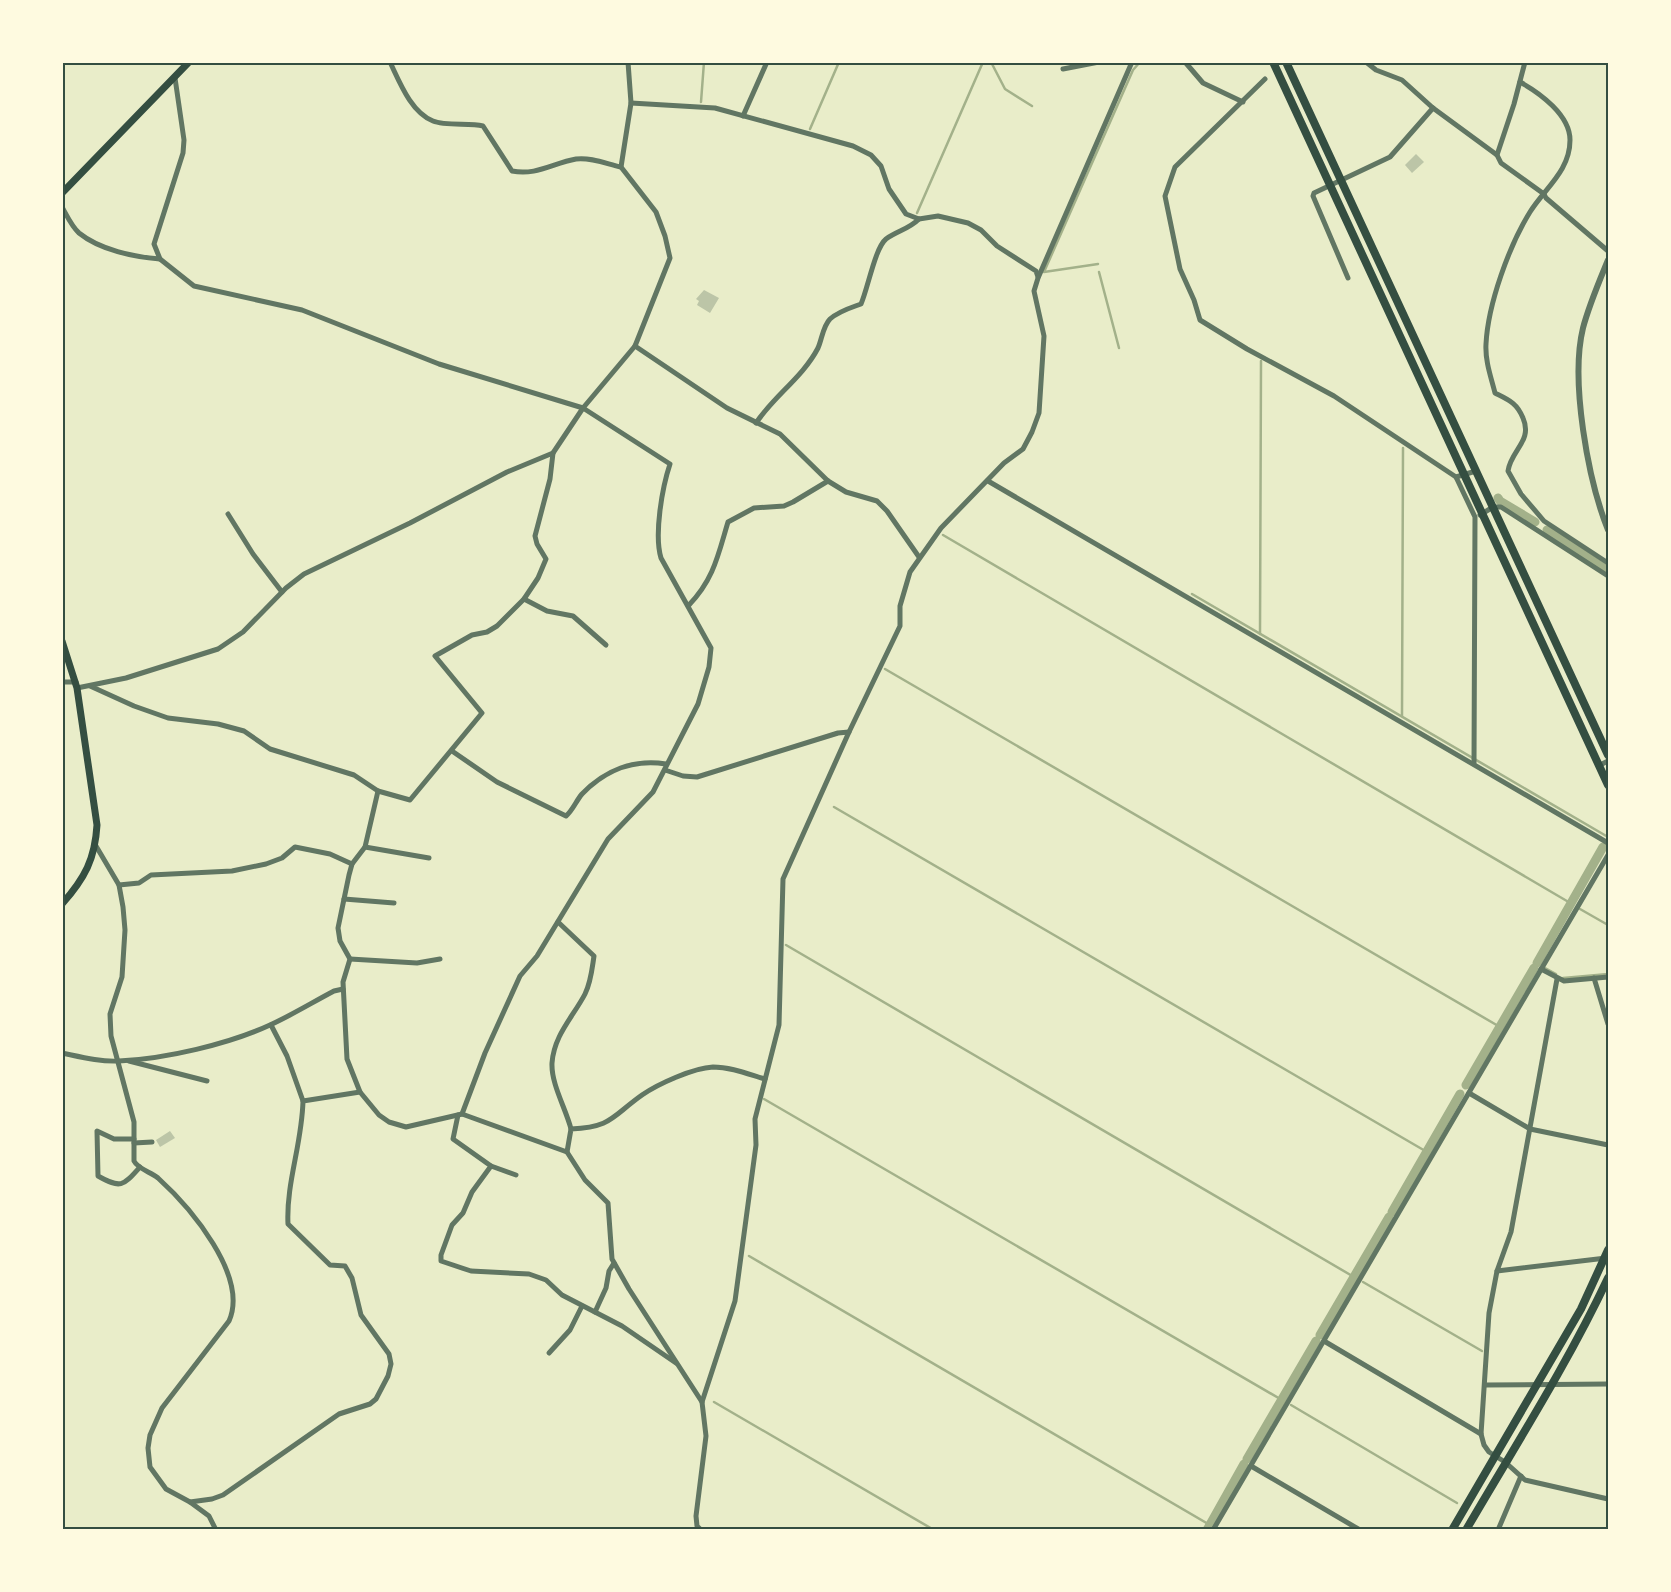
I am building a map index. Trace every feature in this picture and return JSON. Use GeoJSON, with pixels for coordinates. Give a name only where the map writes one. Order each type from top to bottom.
{"type":"FeatureCollection","features":[{"type":"Feature","properties":{"kind":"main road"},"geometry":{"type":"LineString","coordinates":[[62,193],[189,62]]}},
{"type":"Feature","properties":{"kind":"main road"},"geometry":{"type":"LineString","coordinates":[[1273,62],[1608,785]]}},
{"type":"Feature","properties":{"kind":"main road"},"geometry":{"type":"LineString","coordinates":[[1286,62],[1608,754]]}},
{"type":"Feature","properties":{"kind":"main road"},"geometry":{"type":"LineString","coordinates":[[62,641],[76,685],[95,802],[96,846],[82,880],[62,904]]}},
{"type":"Feature","properties":{"kind":"main road"},"geometry":{"type":"LineString","coordinates":[[1452,1530],[1581,1309],[1607,1255]]}},
{"type":"Feature","properties":{"kind":"main road"},"geometry":{"type":"LineString","coordinates":[[1466,1530],[1551,1385],[1592,1312],[1608,1278]]}},
{"type":"Feature","properties":{"kind":"street"},"geometry":{"type":"LineString","coordinates":[[90,686],[134,706],[168,718],[218,724],[244,731],[270,749],[354,775],[378,791],[410,800],[482,713],[435,656],[472,635],[487,632],[497,626],[524,599],[538,578],[546,559],[537,544],[535,536],[550,479],[553,453],[583,408],[635,346],[670,258],[665,236],[656,212],[621,168],[596,160],[576,159],[544,170],[524,174],[512,171],[483,126],[434,121],[422,114],[404,92],[390,62]]}},
{"type":"Feature","properties":{"kind":"street"},"geometry":{"type":"LineString","coordinates":[[621,168],[631,103],[628,62]]}},
{"type":"Feature","properties":{"kind":"street"},"geometry":{"type":"LineString","coordinates":[[744,116],[767,62]]}},
{"type":"Feature","properties":{"kind":"street"},"geometry":{"type":"LineString","coordinates":[[1063,69],[1100,62]]}},
{"type":"Feature","properties":{"kind":"street"},"geometry":{"type":"LineString","coordinates":[[700,1530],[697,1526],[696,1516],[706,1436],[702,1402],[735,1301],[756,1145],[755,1119],[778,1025],[783,880],[849,732],[900,626],[902,595],[910,572],[941,528],[1004,463],[1023,449],[1032,432],[1038,413],[1044,336],[1034,291],[1132,62]]}},
{"type":"Feature","properties":{"kind":"street"},"geometry":{"type":"LineString","coordinates":[[1185,62],[1203,83],[1243,102]]}},
{"type":"Feature","properties":{"kind":"street"},"geometry":{"type":"LineString","coordinates":[[1366,62],[1376,70],[1402,80],[1433,108],[1497,155],[1501,163],[1544,194],[1546,198],[1608,251]]}},
{"type":"Feature","properties":{"kind":"street"},"geometry":{"type":"LineString","coordinates":[[1497,155],[1525,62]]}},
{"type":"Feature","properties":{"kind":"street"},"geometry":{"type":"LineString","coordinates":[[175,78],[184,140],[182,153],[154,244],[160,259],[194,286],[302,310],[440,364],[583,408],[670,464],[659,526],[658,547],[661,558],[712,648],[709,667],[698,704],[653,792],[608,840],[537,956],[520,976],[485,1053],[460,1115],[453,1140],[491,1166],[516,1175]]}},
{"type":"Feature","properties":{"kind":"street"},"geometry":{"type":"LineString","coordinates":[[1265,79],[1175,167],[1165,196],[1180,269],[1194,300],[1200,320],[1247,349],[1334,396],[1456,477],[1475,517],[1474,763]]}},
{"type":"Feature","properties":{"kind":"street"},"geometry":{"type":"LineString","coordinates":[[1520,82],[1542,95],[1568,127],[1570,141],[1562,173],[1530,212],[1512,251],[1496,295],[1486,346],[1489,371],[1496,393],[1518,405],[1526,426],[1526,433],[1508,471],[1521,494],[1544,521],[1608,563]]}},
{"type":"Feature","properties":{"kind":"street"},"geometry":{"type":"LineString","coordinates":[[631,103],[715,108],[846,144],[871,155],[881,166],[896,202],[906,214],[919,219],[938,216],[968,223],[981,230],[997,246],[1036,271],[1038,278]]}},
{"type":"Feature","properties":{"kind":"street"},"geometry":{"type":"LineString","coordinates":[[1295,110],[1306,106]]}},
{"type":"Feature","properties":{"kind":"street"},"geometry":{"type":"LineString","coordinates":[[1348,278],[1328,236],[1313,196],[1314,193],[1390,157],[1433,108]]}},
{"type":"Feature","properties":{"kind":"street"},"geometry":{"type":"LineString","coordinates":[[62,207],[80,233],[115,251],[138,257],[160,259]]}},
{"type":"Feature","properties":{"kind":"street"},"geometry":{"type":"LineString","coordinates":[[756,423],[765,409],[788,387],[806,365],[817,348],[828,321],[838,313],[861,304],[869,285],[877,252],[886,240],[912,226],[919,219]]}},
{"type":"Feature","properties":{"kind":"street"},"geometry":{"type":"LineString","coordinates":[[1608,260],[1583,328],[1579,371],[1590,473],[1608,530]]}},
{"type":"Feature","properties":{"kind":"street"},"geometry":{"type":"LineString","coordinates":[[635,346],[727,408],[780,434],[828,481],[846,492],[877,501],[887,511],[919,557]]}},
{"type":"Feature","properties":{"kind":"street"},"geometry":{"type":"LineString","coordinates":[[62,682],[90,686],[126,678],[218,649],[243,632],[282,592],[304,574],[410,523],[507,472],[553,453]]}},
{"type":"Feature","properties":{"kind":"street"},"geometry":{"type":"LineString","coordinates":[[1456,477],[1476,471]]}},
{"type":"Feature","properties":{"kind":"street"},"geometry":{"type":"LineString","coordinates":[[689,605],[703,590],[712,572],[728,522],[754,508],[784,506],[794,502],[828,481]]}},
{"type":"Feature","properties":{"kind":"street"},"geometry":{"type":"LineString","coordinates":[[988,481],[1474,763],[1608,843]]}},
{"type":"Feature","properties":{"kind":"street"},"geometry":{"type":"LineString","coordinates":[[1475,517],[1493,507],[1501,507],[1608,576]]}},
{"type":"Feature","properties":{"kind":"street"},"geometry":{"type":"LineString","coordinates":[[228,514],[252,554],[282,592]]}},
{"type":"Feature","properties":{"kind":"street"},"geometry":{"type":"LineString","coordinates":[[1538,531],[1544,521]]}},
{"type":"Feature","properties":{"kind":"street"},"geometry":{"type":"LineString","coordinates":[[524,599],[547,611],[573,616],[606,645]]}},
{"type":"Feature","properties":{"kind":"street"},"geometry":{"type":"LineString","coordinates":[[665,770],[683,776],[697,777],[838,733],[849,732]]}},
{"type":"Feature","properties":{"kind":"street"},"geometry":{"type":"LineString","coordinates":[[452,751],[497,782],[566,816],[582,795],[612,771],[636,763],[666,764]]}},
{"type":"Feature","properties":{"kind":"street"},"geometry":{"type":"LineString","coordinates":[[1600,765],[1608,761]]}},
{"type":"Feature","properties":{"kind":"street"},"geometry":{"type":"LineString","coordinates":[[378,791],[365,847],[352,864],[338,928],[340,941],[350,959],[343,982],[347,1059],[360,1092],[379,1115],[389,1122],[406,1127],[460,1115],[567,1152],[585,1180],[608,1203],[614,1262],[702,1402]]}},
{"type":"Feature","properties":{"kind":"street"},"geometry":{"type":"LineString","coordinates":[[96,846],[119,885],[125,930],[122,977],[110,1014],[111,1036],[134,1122],[134,1161],[140,1167],[156,1176],[180,1200],[226,1264],[234,1292],[234,1310],[229,1321],[170,1396],[150,1435],[148,1448],[150,1467],[166,1489],[190,1502],[209,1516],[216,1530]]}},
{"type":"Feature","properties":{"kind":"street"},"geometry":{"type":"LineString","coordinates":[[365,847],[429,858]]}},
{"type":"Feature","properties":{"kind":"street"},"geometry":{"type":"LineString","coordinates":[[119,885],[139,883],[151,875],[232,871],[266,864],[282,858],[295,848],[330,854],[352,864]]}},
{"type":"Feature","properties":{"kind":"street"},"geometry":{"type":"LineString","coordinates":[[1214,1530],[1608,855]]}},
{"type":"Feature","properties":{"kind":"street"},"geometry":{"type":"LineString","coordinates":[[344,899],[394,903]]}},
{"type":"Feature","properties":{"kind":"street"},"geometry":{"type":"LineString","coordinates":[[558,922],[594,956],[590,979],[584,994],[561,1030],[552,1063],[556,1084],[572,1129],[567,1152]]}},
{"type":"Feature","properties":{"kind":"street"},"geometry":{"type":"LineString","coordinates":[[350,959],[417,963],[440,959]]}},
{"type":"Feature","properties":{"kind":"street"},"geometry":{"type":"LineString","coordinates":[[1541,969],[1564,981],[1608,977]]}},
{"type":"Feature","properties":{"kind":"street"},"geometry":{"type":"LineString","coordinates":[[1557,978],[1511,1232],[1497,1271],[1489,1313],[1481,1434],[1484,1445],[1525,1480],[1608,1499]]}},
{"type":"Feature","properties":{"kind":"street"},"geometry":{"type":"LineString","coordinates":[[1594,978],[1608,1024]]}},
{"type":"Feature","properties":{"kind":"street"},"geometry":{"type":"LineString","coordinates":[[62,1053],[119,1062],[169,1054],[237,1039],[271,1025],[334,991],[343,989]]}},
{"type":"Feature","properties":{"kind":"street"},"geometry":{"type":"LineString","coordinates":[[190,1502],[212,1500],[223,1495],[339,1414],[370,1404],[376,1399],[388,1376],[391,1364],[389,1354],[361,1315],[352,1278],[346,1266],[330,1265],[288,1224],[289,1190],[299,1149],[303,1101],[287,1056],[271,1025]]}},
{"type":"Feature","properties":{"kind":"street"},"geometry":{"type":"LineString","coordinates":[[126,1060],[207,1081]]}},
{"type":"Feature","properties":{"kind":"street"},"geometry":{"type":"LineString","coordinates":[[572,1129],[594,1128],[612,1120],[642,1095],[660,1084],[711,1067],[731,1069],[765,1079]]}},
{"type":"Feature","properties":{"kind":"street"},"geometry":{"type":"LineString","coordinates":[[303,1101],[360,1092]]}},
{"type":"Feature","properties":{"kind":"street"},"geometry":{"type":"LineString","coordinates":[[1469,1093],[1530,1128],[1608,1145]]}},
{"type":"Feature","properties":{"kind":"street"},"geometry":{"type":"LineString","coordinates":[[140,1167],[124,1184],[119,1185],[98,1176],[97,1130],[114,1140],[152,1142]]}},
{"type":"Feature","properties":{"kind":"street"},"geometry":{"type":"LineString","coordinates":[[491,1166],[472,1192],[463,1213],[452,1225],[441,1254],[441,1261],[471,1271],[529,1274],[546,1280],[562,1296],[622,1326],[679,1365]]}},
{"type":"Feature","properties":{"kind":"street"},"geometry":{"type":"LineString","coordinates":[[1497,1271],[1607,1255]]}},
{"type":"Feature","properties":{"kind":"street"},"geometry":{"type":"LineString","coordinates":[[594,1312],[606,1288],[609,1271],[614,1262]]}},
{"type":"Feature","properties":{"kind":"street"},"geometry":{"type":"LineString","coordinates":[[549,1353],[570,1330],[582,1306]]}},
{"type":"Feature","properties":{"kind":"street"},"geometry":{"type":"LineString","coordinates":[[1324,1341],[1481,1434]]}},
{"type":"Feature","properties":{"kind":"street"},"geometry":{"type":"LineString","coordinates":[[1484,1385],[1608,1384]]}},
{"type":"Feature","properties":{"kind":"street"},"geometry":{"type":"LineString","coordinates":[[1251,1466],[1360,1530]]}},
{"type":"Feature","properties":{"kind":"street"},"geometry":{"type":"LineString","coordinates":[[1498,1530],[1521,1476]]}},
{"type":"Feature","properties":{"kind":"building"},"geometry":{"type":"Polygon","coordinates":[[[1416,154],[1424,162],[1412,173],[1405,165],[1416,154]]]}},
{"type":"Feature","properties":{"kind":"building"},"geometry":{"type":"Polygon","coordinates":[[[704,290],[719,298],[710,313],[697,305],[699,301],[696,299],[704,290]]]}},
{"type":"Feature","properties":{"kind":"building"},"geometry":{"type":"Polygon","coordinates":[[[170,1131],[175,1138],[160,1147],[156,1140],[170,1131]]]}},
{"type":"Feature","properties":{"kind":"waterway"},"geometry":{"type":"LineString","coordinates":[[701,102],[704,62]]}},
{"type":"Feature","properties":{"kind":"waterway"},"geometry":{"type":"LineString","coordinates":[[810,129],[839,62]]}},
{"type":"Feature","properties":{"kind":"waterway"},"geometry":{"type":"LineString","coordinates":[[917,213],[983,62]]}},
{"type":"Feature","properties":{"kind":"waterway"},"geometry":{"type":"LineString","coordinates":[[991,62],[1005,89],[1032,106]]}},
{"type":"Feature","properties":{"kind":"waterway"},"geometry":{"type":"LineString","coordinates":[[1098,264],[1044,272],[1133,70],[1140,62]]}},
{"type":"Feature","properties":{"kind":"waterway"},"geometry":{"type":"LineString","coordinates":[[1099,272],[1119,348]]}},
{"type":"Feature","properties":{"kind":"waterway"},"geometry":{"type":"LineString","coordinates":[[1260,634],[1261,361]]}},
{"type":"Feature","properties":{"kind":"waterway"},"geometry":{"type":"LineString","coordinates":[[1402,716],[1403,448]]}},
{"type":"Feature","properties":{"kind":"waterway"},"geometry":{"type":"LineString","coordinates":[[1498,498],[1535,522]]}},
{"type":"Feature","properties":{"kind":"waterway"},"geometry":{"type":"LineString","coordinates":[[1547,530],[1608,571]]}},
{"type":"Feature","properties":{"kind":"waterway"},"geometry":{"type":"LineString","coordinates":[[943,535],[1572,904]]}},
{"type":"Feature","properties":{"kind":"waterway"},"geometry":{"type":"LineString","coordinates":[[1192,594],[1608,837]]}},
{"type":"Feature","properties":{"kind":"waterway"},"geometry":{"type":"LineString","coordinates":[[885,669],[1500,1027]]}},
{"type":"Feature","properties":{"kind":"waterway"},"geometry":{"type":"LineString","coordinates":[[834,807],[1427,1152]]}},
{"type":"Feature","properties":{"kind":"waterway"},"geometry":{"type":"LineString","coordinates":[[1537,963],[1603,847]]}},
{"type":"Feature","properties":{"kind":"waterway"},"geometry":{"type":"LineString","coordinates":[[1580,909],[1608,925]]}},
{"type":"Feature","properties":{"kind":"waterway"},"geometry":{"type":"LineString","coordinates":[[786,945],[1354,1277]]}},
{"type":"Feature","properties":{"kind":"waterway"},"geometry":{"type":"LineString","coordinates":[[1466,1085],[1534,968]]}},
{"type":"Feature","properties":{"kind":"waterway"},"geometry":{"type":"LineString","coordinates":[[1545,968],[1556,974]]}},
{"type":"Feature","properties":{"kind":"waterway"},"geometry":{"type":"LineString","coordinates":[[1563,978],[1608,974]]}},
{"type":"Feature","properties":{"kind":"waterway"},"geometry":{"type":"LineString","coordinates":[[1392,1212],[1460,1094]]}},
{"type":"Feature","properties":{"kind":"waterway"},"geometry":{"type":"LineString","coordinates":[[764,1099],[1282,1400]]}},
{"type":"Feature","properties":{"kind":"waterway"},"geometry":{"type":"LineString","coordinates":[[1320,1335],[1389,1217]]}},
{"type":"Feature","properties":{"kind":"waterway"},"geometry":{"type":"LineString","coordinates":[[749,1256],[1210,1525]]}},
{"type":"Feature","properties":{"kind":"waterway"},"geometry":{"type":"LineString","coordinates":[[1363,1282],[1482,1351]]}},
{"type":"Feature","properties":{"kind":"waterway"},"geometry":{"type":"LineString","coordinates":[[1247,1459],[1316,1341]]}},
{"type":"Feature","properties":{"kind":"waterway"},"geometry":{"type":"LineString","coordinates":[[714,1402],[934,1530]]}},
{"type":"Feature","properties":{"kind":"waterway"},"geometry":{"type":"LineString","coordinates":[[1291,1405],[1457,1503]]}},
{"type":"Feature","properties":{"kind":"waterway"},"geometry":{"type":"LineString","coordinates":[[1207,1530],[1244,1464]]}}]}
